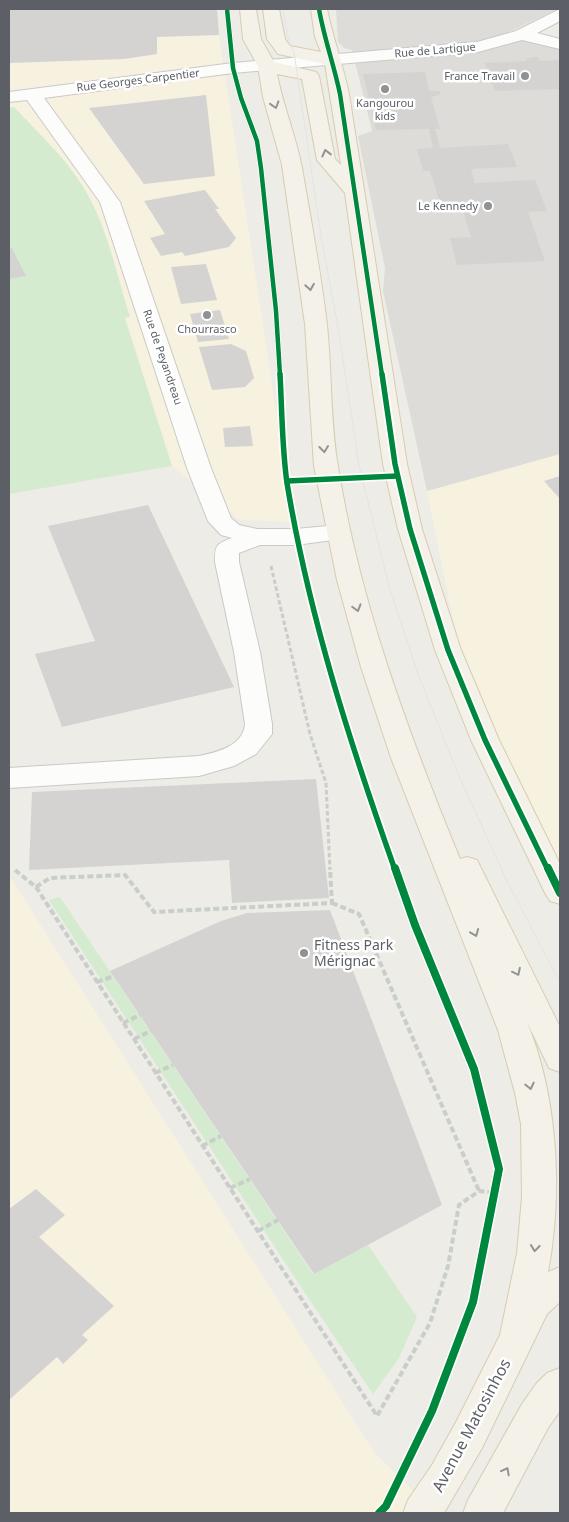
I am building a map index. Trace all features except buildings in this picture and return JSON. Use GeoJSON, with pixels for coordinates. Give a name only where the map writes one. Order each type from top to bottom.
{"type":"FeatureCollection","features":[{"type":"Feature","properties":{"kind":"main road"},"geometry":{"type":"LineString","coordinates":[[248,9],[252,39],[267,66],[272,97],[292,165],[316,324],[321,381],[323,442],[338,533],[349,580],[374,667],[405,758],[514,1030],[531,1093],[537,1124],[539,1168],[534,1252],[518,1336]]}},
{"type":"Feature","properties":{"kind":"main road"},"geometry":{"type":"LineString","coordinates":[[271,9],[276,38],[284,50],[333,60]]}},
{"type":"Feature","properties":{"kind":"main road"},"geometry":{"type":"LineString","coordinates":[[319,9],[324,37],[333,60],[395,464],[420,564],[448,650],[485,740],[560,894]]}},
{"type":"Feature","properties":{"kind":"main road"},"geometry":{"type":"LineString","coordinates":[[267,66],[310,76],[326,160],[354,191]]}},
{"type":"Feature","properties":{"kind":"main road"},"geometry":{"type":"LineString","coordinates":[[405,758],[446,824],[560,1059]]}},
{"type":"Feature","properties":{"kind":"main road"},"geometry":{"type":"LineString","coordinates":[[518,1336],[535,1303],[550,1289],[560,1284]]}},
{"type":"Feature","properties":{"kind":"main road","name":"Avenue Matosinhos"},"geometry":{"type":"LineString","coordinates":[[422,1513],[445,1478],[469,1435],[496,1385],[518,1336]]}},
{"type":"Feature","properties":{"kind":"main road"},"geometry":{"type":"LineString","coordinates":[[482,1513],[536,1416],[549,1396],[560,1385]]}},
{"type":"Feature","properties":{"kind":"street","name":"Rue de Lartigue"},"geometry":{"type":"LineString","coordinates":[[267,66],[478,47],[522,35],[560,14]]}},
{"type":"Feature","properties":{"kind":"street"},"geometry":{"type":"LineString","coordinates":[[522,35],[560,44]]}},
{"type":"Feature","properties":{"kind":"street","name":"Rue Georges Carpentier"},"geometry":{"type":"LineString","coordinates":[[9,98],[175,75],[267,66]]}},
{"type":"Feature","properties":{"kind":"street","name":"Rue de Peyandreau"},"geometry":{"type":"LineString","coordinates":[[32,94],[110,202],[199,468],[220,522],[230,530],[264,537],[296,537],[338,533]]}},
{"type":"Feature","properties":{"kind":"street"},"geometry":{"type":"LineString","coordinates":[[9,778],[200,766],[230,759],[250,744],[259,732],[258,707],[227,562],[227,549],[264,537]]}},
{"type":"Feature","properties":{"kind":"path"},"geometry":{"type":"LineString","coordinates":[[264,537],[310,734],[326,783],[332,903]]}},
{"type":"Feature","properties":{"kind":"path"},"geometry":{"type":"LineString","coordinates":[[15,870],[36,887],[377,1416],[430,1324],[448,1266],[459,1205],[479,1191],[359,914],[332,903],[154,912],[125,876],[50,878],[36,887]]}},
{"type":"Feature","properties":{"kind":"path"},"geometry":{"type":"LineString","coordinates":[[97,982],[114,976]]}},
{"type":"Feature","properties":{"kind":"path"},"geometry":{"type":"LineString","coordinates":[[123,1023],[140,1015]]}},
{"type":"Feature","properties":{"kind":"path"},"geometry":{"type":"LineString","coordinates":[[134,1039],[150,1031]]}},
{"type":"Feature","properties":{"kind":"path"},"geometry":{"type":"LineString","coordinates":[[155,1073],[173,1064]]}},
{"type":"Feature","properties":{"kind":"path"},"geometry":{"type":"LineString","coordinates":[[202,1146],[221,1136]]}},
{"type":"Feature","properties":{"kind":"path"},"geometry":{"type":"LineString","coordinates":[[493,1202],[500,1169],[539,1168]]}},
{"type":"Feature","properties":{"kind":"path"},"geometry":{"type":"LineString","coordinates":[[230,1188],[250,1179]]}},
{"type":"Feature","properties":{"kind":"path"},"geometry":{"type":"LineString","coordinates":[[258,1231],[278,1220]]}},
{"type":"Feature","properties":{"kind":"shaded area"},"geometry":{"type":"Polygon","coordinates":[[[9,9],[217,9],[219,36],[293,522],[240,520],[172,466],[9,494],[9,9]]]}},
{"type":"Feature","properties":{"kind":"shaded area"},"geometry":{"type":"Polygon","coordinates":[[[336,9],[557,9],[505,34],[560,49],[560,454],[427,491],[383,291],[385,268],[358,136],[372,131],[352,50],[344,48],[338,42],[336,9]]]}},
{"type":"Feature","properties":{"kind":"shaded area"},"geometry":{"type":"Polygon","coordinates":[[[560,454],[560,887],[538,849],[512,793],[456,635],[427,491],[560,454]]]}},
{"type":"Feature","properties":{"kind":"shaded area"},"geometry":{"type":"Polygon","coordinates":[[[9,875],[374,1452],[435,1513],[9,1513],[9,875]]]}},
{"type":"Feature","properties":{"kind":"green space"},"geometry":{"type":"Polygon","coordinates":[[[14,107],[67,164],[91,200],[110,249],[130,317],[125,318],[172,466],[9,494],[9,108],[14,107]]]}},
{"type":"Feature","properties":{"kind":"green space"},"geometry":{"type":"Polygon","coordinates":[[[60,897],[313,1274],[368,1245],[417,1317],[399,1358],[373,1394],[299,1284],[49,900],[60,897]]]}},
{"type":"Feature","properties":{"kind":"tram line"},"geometry":{"type":"LineString","coordinates":[[283,9],[288,38],[294,52],[321,236],[339,333],[359,465],[389,586],[418,674],[459,776],[506,879],[560,983]]}},
{"type":"Feature","properties":{"kind":"cycle path"},"geometry":{"type":"LineString","coordinates":[[227,9],[233,68],[241,98],[257,141],[261,168],[276,311],[287,481],[305,579],[336,693],[375,813],[415,925],[474,1069],[499,1169],[473,1302],[432,1411],[386,1506],[379,1513]]}},
{"type":"Feature","properties":{"kind":"cycle path"},"geometry":{"type":"LineString","coordinates":[[319,9],[324,37],[333,60],[340,94],[395,464],[410,529],[448,650],[485,740],[560,893]]}},
{"type":"Feature","properties":{"kind":"cycle path"},"geometry":{"type":"LineString","coordinates":[[287,481],[397,476]]}},
{"type":"Feature","properties":{"kind":"place","name":"France Travail"},"geometry":{"type":"Point","coordinates":[525,76]}},
{"type":"Feature","properties":{"kind":"place","name":"Kangourou kids"},"geometry":{"type":"Point","coordinates":[385,89]}},
{"type":"Feature","properties":{"kind":"place","name":"Le Kennedy"},"geometry":{"type":"Point","coordinates":[488,206]}},
{"type":"Feature","properties":{"kind":"place","name":"Chourrasco"},"geometry":{"type":"Point","coordinates":[207,315]}},
{"type":"Feature","properties":{"kind":"place","name":"Fitness Park Mérignac"},"geometry":{"type":"Point","coordinates":[304,953]}}]}
